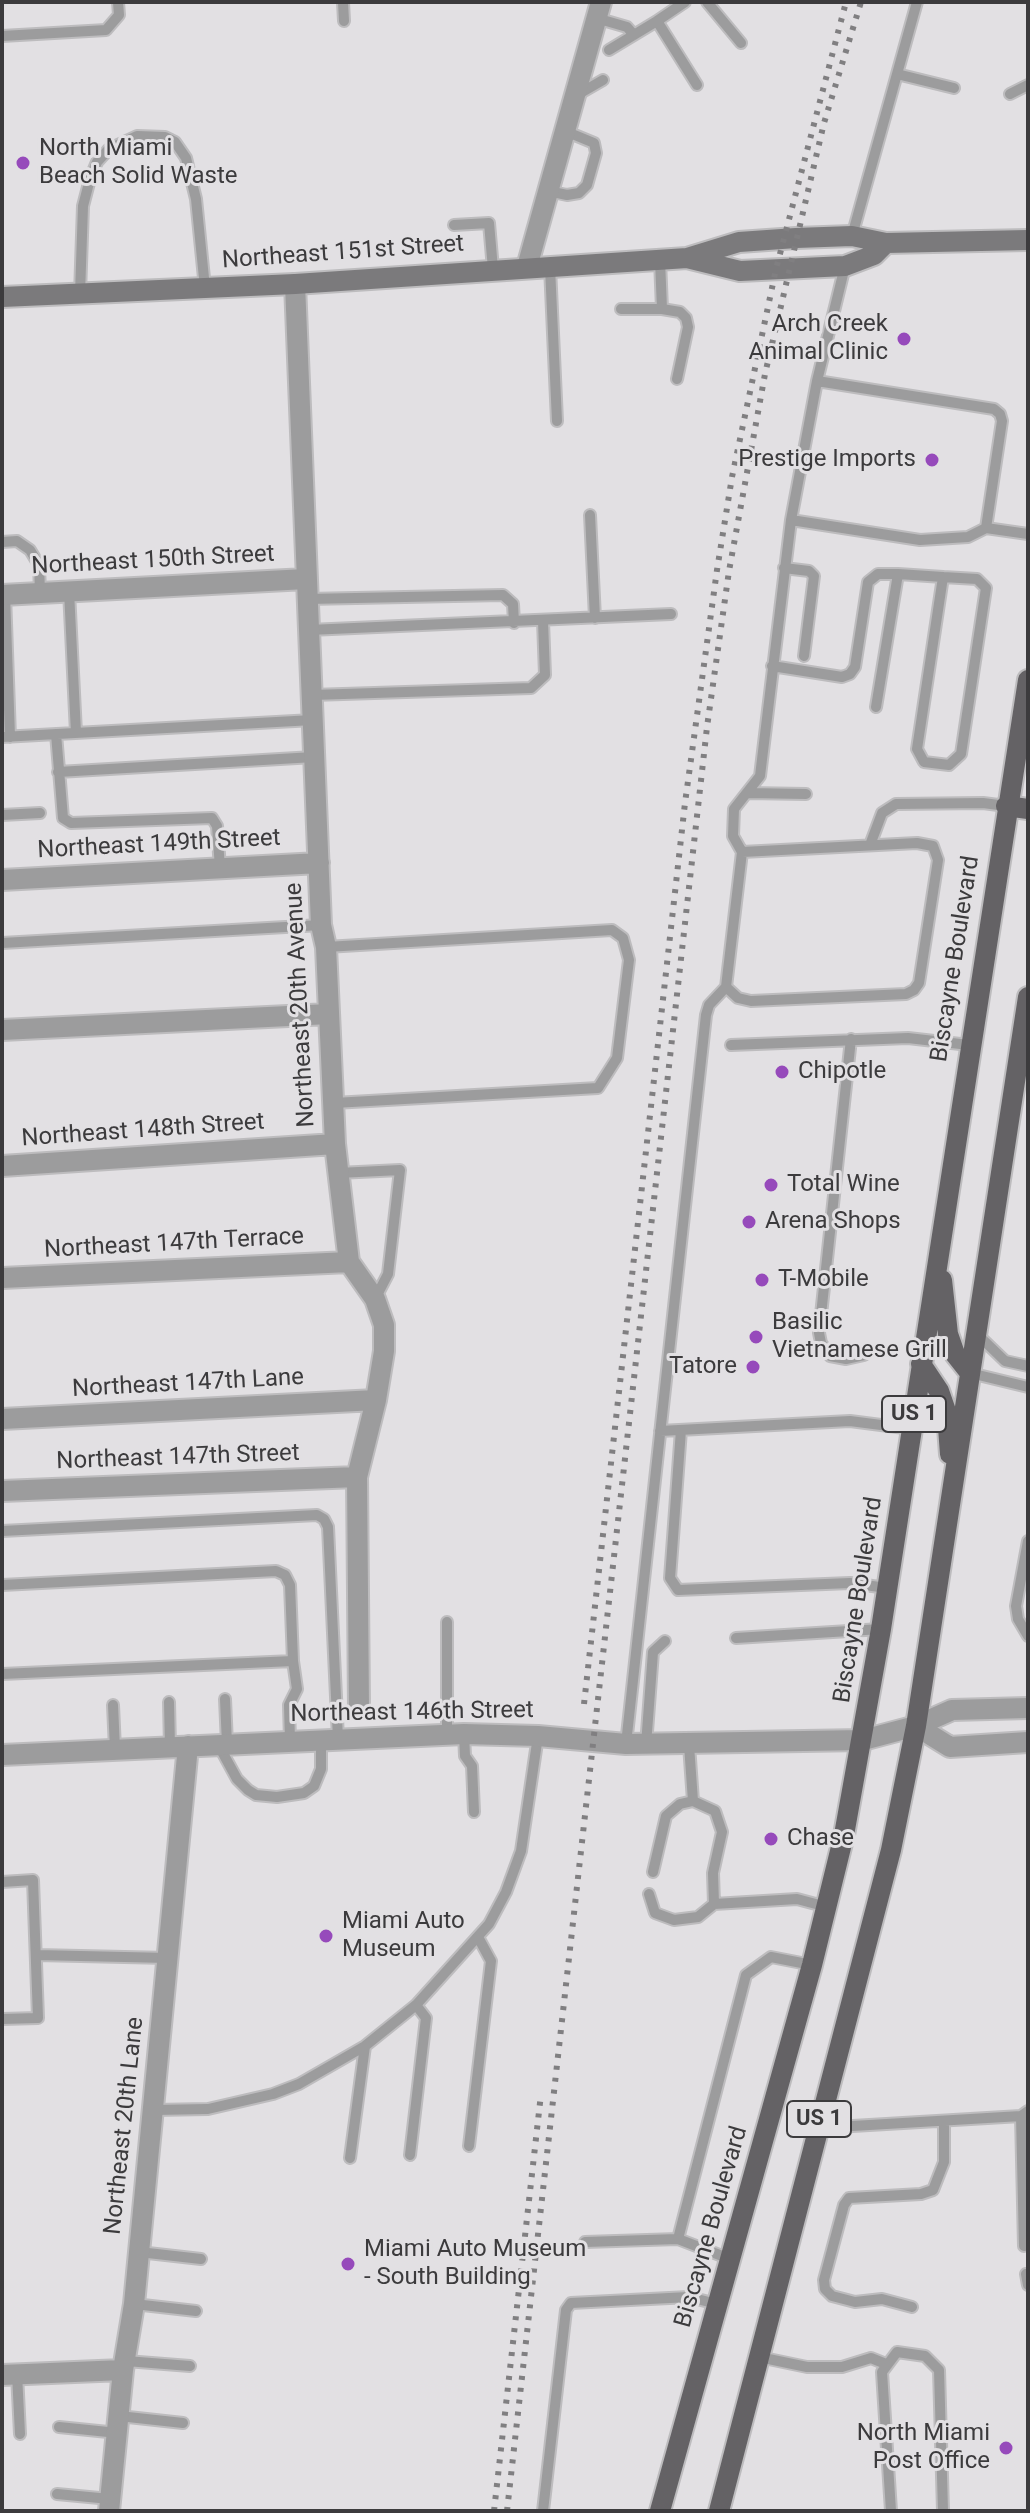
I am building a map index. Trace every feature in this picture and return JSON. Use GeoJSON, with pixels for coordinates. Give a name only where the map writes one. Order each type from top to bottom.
{"type":"FeatureCollection","features":[{"type":"Feature","properties":{"kind":"main road","name":"Biscayne Boulevard"},"geometry":{"type":"LineString","coordinates":[[660,2511],[812,1965],[863,1740],[1028,680]]}},
{"type":"Feature","properties":{"kind":"main road"},"geometry":{"type":"LineString","coordinates":[[1006,806],[1028,809]]}},
{"type":"Feature","properties":{"kind":"main road","name":"US 1"},"geometry":{"type":"LineString","coordinates":[[719,2511],[891,1850],[916,1726],[1028,997]]}},
{"type":"Feature","properties":{"kind":"main road"},"geometry":{"type":"LineString","coordinates":[[939,1252],[948,1334],[955,1354],[970,1373]]}},
{"type":"Feature","properties":{"kind":"main road"},"geometry":{"type":"LineString","coordinates":[[921,1364],[932,1376],[947,1414],[953,1486]]}},
{"type":"Feature","properties":{"kind":"street"},"geometry":{"type":"LineString","coordinates":[[527,267],[599,10]]}},
{"type":"Feature","properties":{"kind":"street","name":"Northeast 151st Street"},"geometry":{"type":"LineString","coordinates":[[2,297],[295,284],[687,258],[739,242],[852,236],[886,243],[1028,240]]}},
{"type":"Feature","properties":{"kind":"street","name":"Northeast 151st Street"},"geometry":{"type":"LineString","coordinates":[[687,258],[740,271],[845,266],[874,255],[886,243]]}},
{"type":"Feature","properties":{"kind":"street","name":"Northeast 20th Avenue"},"geometry":{"type":"LineString","coordinates":[[295,284],[321,925],[326,947],[335,1144],[349,1262],[375,1299],[384,1325],[384,1351],[376,1400],[357,1477],[359,1709]]}},
{"type":"Feature","properties":{"kind":"street","name":"Northeast 150th Street"},"geometry":{"type":"LineString","coordinates":[[3,594],[307,589]]}},
{"type":"Feature","properties":{"kind":"street","name":"Northeast 149th Street"},"geometry":{"type":"LineString","coordinates":[[2,880],[319,863]]}},
{"type":"Feature","properties":{"kind":"street"},"geometry":{"type":"LineString","coordinates":[[2,1030],[329,1014]]}},
{"type":"Feature","properties":{"kind":"street","name":"Northeast 148th Street"},"geometry":{"type":"LineString","coordinates":[[2,1166],[335,1144]]}},
{"type":"Feature","properties":{"kind":"street","name":"Northeast 147th Terrace"},"geometry":{"type":"LineString","coordinates":[[2,1278],[349,1262]]}},
{"type":"Feature","properties":{"kind":"street","name":"Northeast 147th Lane"},"geometry":{"type":"LineString","coordinates":[[2,1419],[376,1400]]}},
{"type":"Feature","properties":{"kind":"street","name":"Northeast 147th Street"},"geometry":{"type":"LineString","coordinates":[[2,1491],[357,1477]]}},
{"type":"Feature","properties":{"kind":"street","name":"Northeast 146th Street"},"geometry":{"type":"LineString","coordinates":[[2,1755],[455,1734],[689,1745],[863,1740],[916,1726],[952,1710],[1028,1708]]}},
{"type":"Feature","properties":{"kind":"street"},"geometry":{"type":"LineString","coordinates":[[916,1726],[950,1747],[1028,1742]]}},
{"type":"Feature","properties":{"kind":"street","name":"Northeast 20th Lane"},"geometry":{"type":"LineString","coordinates":[[110,2505],[124,2365],[134,2304],[168,1958],[179,1746]]}},
{"type":"Feature","properties":{"kind":"street"},"geometry":{"type":"LineString","coordinates":[[10,2374],[124,2365]]}},
{"type":"Feature","properties":{"kind":"lane"},"geometry":{"type":"LineString","coordinates":[[2,36],[106,30],[119,15],[118,2]]}},
{"type":"Feature","properties":{"kind":"lane"},"geometry":{"type":"LineString","coordinates":[[343,2],[344,21]]}},
{"type":"Feature","properties":{"kind":"lane"},"geometry":{"type":"LineString","coordinates":[[609,50],[685,2]]}},
{"type":"Feature","properties":{"kind":"lane"},"geometry":{"type":"LineString","coordinates":[[707,2],[741,43]]}},
{"type":"Feature","properties":{"kind":"lane"},"geometry":{"type":"LineString","coordinates":[[852,236],[917,2]]}},
{"type":"Feature","properties":{"kind":"lane"},"geometry":{"type":"LineString","coordinates":[[599,10],[627,27],[634,35]]}},
{"type":"Feature","properties":{"kind":"lane"},"geometry":{"type":"LineString","coordinates":[[657,21],[697,85]]}},
{"type":"Feature","properties":{"kind":"lane"},"geometry":{"type":"LineString","coordinates":[[897,74],[954,88]]}},
{"type":"Feature","properties":{"kind":"lane"},"geometry":{"type":"LineString","coordinates":[[575,96],[603,80]]}},
{"type":"Feature","properties":{"kind":"lane"},"geometry":{"type":"LineString","coordinates":[[1010,94],[1028,85]]}},
{"type":"Feature","properties":{"kind":"lane"},"geometry":{"type":"LineString","coordinates":[[548,191],[567,195],[579,193],[587,185],[596,153],[594,143],[565,131]]}},
{"type":"Feature","properties":{"kind":"lane"},"geometry":{"type":"LineString","coordinates":[[80,294],[83,206],[90,179],[97,162],[109,149],[137,136],[165,137],[175,142],[186,158],[196,199],[205,288]]}},
{"type":"Feature","properties":{"kind":"lane"},"geometry":{"type":"LineString","coordinates":[[454,225],[489,223],[493,269]]}},
{"type":"Feature","properties":{"kind":"lane"},"geometry":{"type":"LineString","coordinates":[[660,260],[662,309]]}},
{"type":"Feature","properties":{"kind":"lane"},"geometry":{"type":"LineString","coordinates":[[550,266],[557,421]]}},
{"type":"Feature","properties":{"kind":"lane"},"geometry":{"type":"LineString","coordinates":[[636,1744],[660,1431],[706,1015],[709,1005],[726,987],[742,852],[733,836],[734,809],[760,776],[791,520],[817,381],[845,266]]}},
{"type":"Feature","properties":{"kind":"lane"},"geometry":{"type":"LineString","coordinates":[[621,309],[680,312],[688,327],[677,379]]}},
{"type":"Feature","properties":{"kind":"lane"},"geometry":{"type":"LineString","coordinates":[[817,381],[994,409],[1000,414],[1002,421],[986,528]]}},
{"type":"Feature","properties":{"kind":"lane"},"geometry":{"type":"LineString","coordinates":[[590,515],[595,618]]}},
{"type":"Feature","properties":{"kind":"lane"},"geometry":{"type":"LineString","coordinates":[[791,520],[920,540],[968,537],[986,528],[1028,534]]}},
{"type":"Feature","properties":{"kind":"lane"},"geometry":{"type":"LineString","coordinates":[[2,542],[17,541],[30,550],[39,565],[40,592]]}},
{"type":"Feature","properties":{"kind":"lane"},"geometry":{"type":"LineString","coordinates":[[784,568],[809,571],[814,576],[804,656]]}},
{"type":"Feature","properties":{"kind":"lane"},"geometry":{"type":"LineString","coordinates":[[772,666],[842,677],[850,674],[855,667],[868,582],[878,574],[898,574],[977,579],[986,588],[961,754],[949,765],[924,762],[917,749],[943,577]]}},
{"type":"Feature","properties":{"kind":"lane"},"geometry":{"type":"LineString","coordinates":[[876,707],[898,574]]}},
{"type":"Feature","properties":{"kind":"lane"},"geometry":{"type":"LineString","coordinates":[[307,589],[503,595],[513,604],[514,623]]}},
{"type":"Feature","properties":{"kind":"lane"},"geometry":{"type":"LineString","coordinates":[[69,591],[76,733]]}},
{"type":"Feature","properties":{"kind":"lane"},"geometry":{"type":"LineString","coordinates":[[3,594],[6,737],[313,720]]}},
{"type":"Feature","properties":{"kind":"lane"},"geometry":{"type":"LineString","coordinates":[[309,630],[671,614]]}},
{"type":"Feature","properties":{"kind":"lane"},"geometry":{"type":"LineString","coordinates":[[312,695],[531,688],[545,675],[543,621]]}},
{"type":"Feature","properties":{"kind":"lane"},"geometry":{"type":"LineString","coordinates":[[56,734],[60,810],[71,823],[212,818],[217,826],[220,868]]}},
{"type":"Feature","properties":{"kind":"lane"},"geometry":{"type":"LineString","coordinates":[[58,772],[314,757]]}},
{"type":"Feature","properties":{"kind":"lane"},"geometry":{"type":"LineString","coordinates":[[748,793],[806,794]]}},
{"type":"Feature","properties":{"kind":"lane"},"geometry":{"type":"LineString","coordinates":[[870,845],[882,813],[896,804],[1006,806]]}},
{"type":"Feature","properties":{"kind":"lane"},"geometry":{"type":"LineString","coordinates":[[2,815],[40,813]]}},
{"type":"Feature","properties":{"kind":"lane"},"geometry":{"type":"LineString","coordinates":[[726,987],[738,998],[751,1001],[906,994],[914,990],[919,983],[938,852],[927,844],[742,852]]}},
{"type":"Feature","properties":{"kind":"lane"},"geometry":{"type":"LineString","coordinates":[[2,943],[321,925]]}},
{"type":"Feature","properties":{"kind":"lane"},"geometry":{"type":"LineString","coordinates":[[326,947],[612,930],[623,938],[629,960],[617,1058],[598,1088],[334,1103]]}},
{"type":"Feature","properties":{"kind":"lane"},"geometry":{"type":"LineString","coordinates":[[731,1045],[908,1038],[969,1045]]}},
{"type":"Feature","properties":{"kind":"lane"},"geometry":{"type":"LineString","coordinates":[[851,1039],[819,1333],[821,1343],[830,1356],[846,1359],[864,1355]]}},
{"type":"Feature","properties":{"kind":"lane"},"geometry":{"type":"LineString","coordinates":[[338,1173],[400,1170],[388,1274],[375,1299]]}},
{"type":"Feature","properties":{"kind":"lane"},"geometry":{"type":"LineString","coordinates":[[976,1333],[1005,1361],[1028,1366]]}},
{"type":"Feature","properties":{"kind":"lane"},"geometry":{"type":"LineString","coordinates":[[970,1373],[1028,1387]]}},
{"type":"Feature","properties":{"kind":"lane"},"geometry":{"type":"LineString","coordinates":[[660,1431],[850,1421],[912,1429]]}},
{"type":"Feature","properties":{"kind":"lane"},"geometry":{"type":"LineString","coordinates":[[681,1430],[670,1578],[678,1590],[850,1583],[887,1588]]}},
{"type":"Feature","properties":{"kind":"lane"},"geometry":{"type":"LineString","coordinates":[[2,1531],[317,1515],[324,1519],[328,1527],[329,1740],[314,1786],[304,1793],[277,1797],[256,1795],[248,1790],[237,1779],[222,1744],[225,1699]]}},
{"type":"Feature","properties":{"kind":"lane"},"geometry":{"type":"LineString","coordinates":[[1028,1541],[1016,1606],[1018,1619],[1028,1636]]}},
{"type":"Feature","properties":{"kind":"lane"},"geometry":{"type":"LineString","coordinates":[[2,1585],[276,1571],[285,1575],[290,1585],[297,1689],[289,1705],[290,1741]]}},
{"type":"Feature","properties":{"kind":"lane"},"geometry":{"type":"LineString","coordinates":[[447,1622],[455,1734],[472,1766],[474,1812]]}},
{"type":"Feature","properties":{"kind":"lane"},"geometry":{"type":"LineString","coordinates":[[736,1638],[881,1629]]}},
{"type":"Feature","properties":{"kind":"lane"},"geometry":{"type":"LineString","coordinates":[[636,1744],[653,1652],[665,1641]]}},
{"type":"Feature","properties":{"kind":"lane"},"geometry":{"type":"LineString","coordinates":[[2,1674],[293,1661]]}},
{"type":"Feature","properties":{"kind":"lane"},"geometry":{"type":"LineString","coordinates":[[169,1702],[179,1746]]}},
{"type":"Feature","properties":{"kind":"lane"},"geometry":{"type":"LineString","coordinates":[[113,1705],[115,1749]]}},
{"type":"Feature","properties":{"kind":"lane"},"geometry":{"type":"LineString","coordinates":[[154,2110],[208,2109],[273,2094],[321,2072],[365,2046],[416,2005],[478,1937],[506,1892],[521,1851],[538,1736]]}},
{"type":"Feature","properties":{"kind":"lane"},"geometry":{"type":"LineString","coordinates":[[689,1745],[693,1801]]}},
{"type":"Feature","properties":{"kind":"lane"},"geometry":{"type":"LineString","coordinates":[[653,1872],[666,1816],[680,1804],[693,1801],[715,1811],[722,1832],[713,1873],[714,1904]]}},
{"type":"Feature","properties":{"kind":"lane"},"geometry":{"type":"LineString","coordinates":[[2,1882],[33,1880],[38,2018],[2,2019]]}},
{"type":"Feature","properties":{"kind":"lane"},"geometry":{"type":"LineString","coordinates":[[649,1894],[655,1913],[674,1920],[698,1917],[714,1904],[797,1899],[827,1907]]}},
{"type":"Feature","properties":{"kind":"lane"},"geometry":{"type":"LineString","coordinates":[[469,2146],[491,1961],[478,1937]]}},
{"type":"Feature","properties":{"kind":"lane"},"geometry":{"type":"LineString","coordinates":[[37,1955],[168,1958]]}},
{"type":"Feature","properties":{"kind":"lane"},"geometry":{"type":"LineString","coordinates":[[678,2239],[746,1975],[771,1957],[812,1965]]}},
{"type":"Feature","properties":{"kind":"lane"},"geometry":{"type":"LineString","coordinates":[[410,2155],[426,2018],[416,2005]]}},
{"type":"Feature","properties":{"kind":"lane"},"geometry":{"type":"LineString","coordinates":[[350,2158],[365,2046]]}},
{"type":"Feature","properties":{"kind":"lane"},"geometry":{"type":"LineString","coordinates":[[817,2128],[1025,2114],[1024,2246]]}},
{"type":"Feature","properties":{"kind":"lane"},"geometry":{"type":"LineString","coordinates":[[912,2307],[882,2299],[855,2302],[832,2296],[825,2289],[824,2280],[844,2205],[849,2198],[921,2194],[933,2190],[944,2162],[944,2121]]}},
{"type":"Feature","properties":{"kind":"lane"},"geometry":{"type":"LineString","coordinates":[[585,2242],[678,2239],[730,2259]]}},
{"type":"Feature","properties":{"kind":"lane"},"geometry":{"type":"LineString","coordinates":[[139,2252],[201,2259]]}},
{"type":"Feature","properties":{"kind":"lane"},"geometry":{"type":"LineString","coordinates":[[543,2511],[566,2310],[571,2303],[689,2297],[717,2304]]}},
{"type":"Feature","properties":{"kind":"lane"},"geometry":{"type":"LineString","coordinates":[[134,2304],[196,2311]]}},
{"type":"Feature","properties":{"kind":"lane"},"geometry":{"type":"LineString","coordinates":[[891,2511],[882,2372],[897,2352],[915,2352],[925,2356],[939,2370],[943,2511]]}},
{"type":"Feature","properties":{"kind":"lane"},"geometry":{"type":"LineString","coordinates":[[758,2357],[807,2367],[842,2367],[871,2358],[886,2364]]}},
{"type":"Feature","properties":{"kind":"lane"},"geometry":{"type":"LineString","coordinates":[[124,2365],[190,2366]]}},
{"type":"Feature","properties":{"kind":"lane"},"geometry":{"type":"LineString","coordinates":[[10,2374],[20,2434]]}},
{"type":"Feature","properties":{"kind":"lane"},"geometry":{"type":"LineString","coordinates":[[59,2427],[183,2423]]}},
{"type":"Feature","properties":{"kind":"lane"},"geometry":{"type":"LineString","coordinates":[[57,2494],[110,2505]]}},
{"type":"Feature","properties":{"kind":"railway"},"geometry":{"type":"LineString","coordinates":[[584,1704],[685,803],[717,570],[732,477],[776,269],[846,2]]}},
{"type":"Feature","properties":{"kind":"railway"},"geometry":{"type":"LineString","coordinates":[[507,2511],[707,727],[729,571],[765,374],[824,123],[861,2]]}},
{"type":"Feature","properties":{"kind":"railway"},"geometry":{"type":"LineString","coordinates":[[494,2511],[541,2094]]}},
{"type":"Feature","properties":{"kind":"place","name":"North Miami Beach Solid Waste"},"geometry":{"type":"Point","coordinates":[23,163]}},
{"type":"Feature","properties":{"kind":"place","name":"Arch Creek Animal Clinic"},"geometry":{"type":"Point","coordinates":[904,339]}},
{"type":"Feature","properties":{"kind":"place","name":"Prestige Imports"},"geometry":{"type":"Point","coordinates":[932,460]}},
{"type":"Feature","properties":{"kind":"place","name":"Chipotle"},"geometry":{"type":"Point","coordinates":[782,1072]}},
{"type":"Feature","properties":{"kind":"place","name":"Total Wine"},"geometry":{"type":"Point","coordinates":[771,1185]}},
{"type":"Feature","properties":{"kind":"place","name":"Arena Shops"},"geometry":{"type":"Point","coordinates":[749,1222]}},
{"type":"Feature","properties":{"kind":"place","name":"T-Mobile"},"geometry":{"type":"Point","coordinates":[762,1280]}},
{"type":"Feature","properties":{"kind":"place","name":"Basilic Vietnamese Grill"},"geometry":{"type":"Point","coordinates":[756,1337]}},
{"type":"Feature","properties":{"kind":"place","name":"Tatore"},"geometry":{"type":"Point","coordinates":[753,1367]}},
{"type":"Feature","properties":{"kind":"place","name":"Chase"},"geometry":{"type":"Point","coordinates":[771,1839]}},
{"type":"Feature","properties":{"kind":"place","name":"Miami Auto Museum"},"geometry":{"type":"Point","coordinates":[326,1936]}},
{"type":"Feature","properties":{"kind":"place","name":"Miami Auto Museum - South Building"},"geometry":{"type":"Point","coordinates":[348,2264]}},
{"type":"Feature","properties":{"kind":"place","name":"North Miami Post Office"},"geometry":{"type":"Point","coordinates":[1006,2448]}}]}
